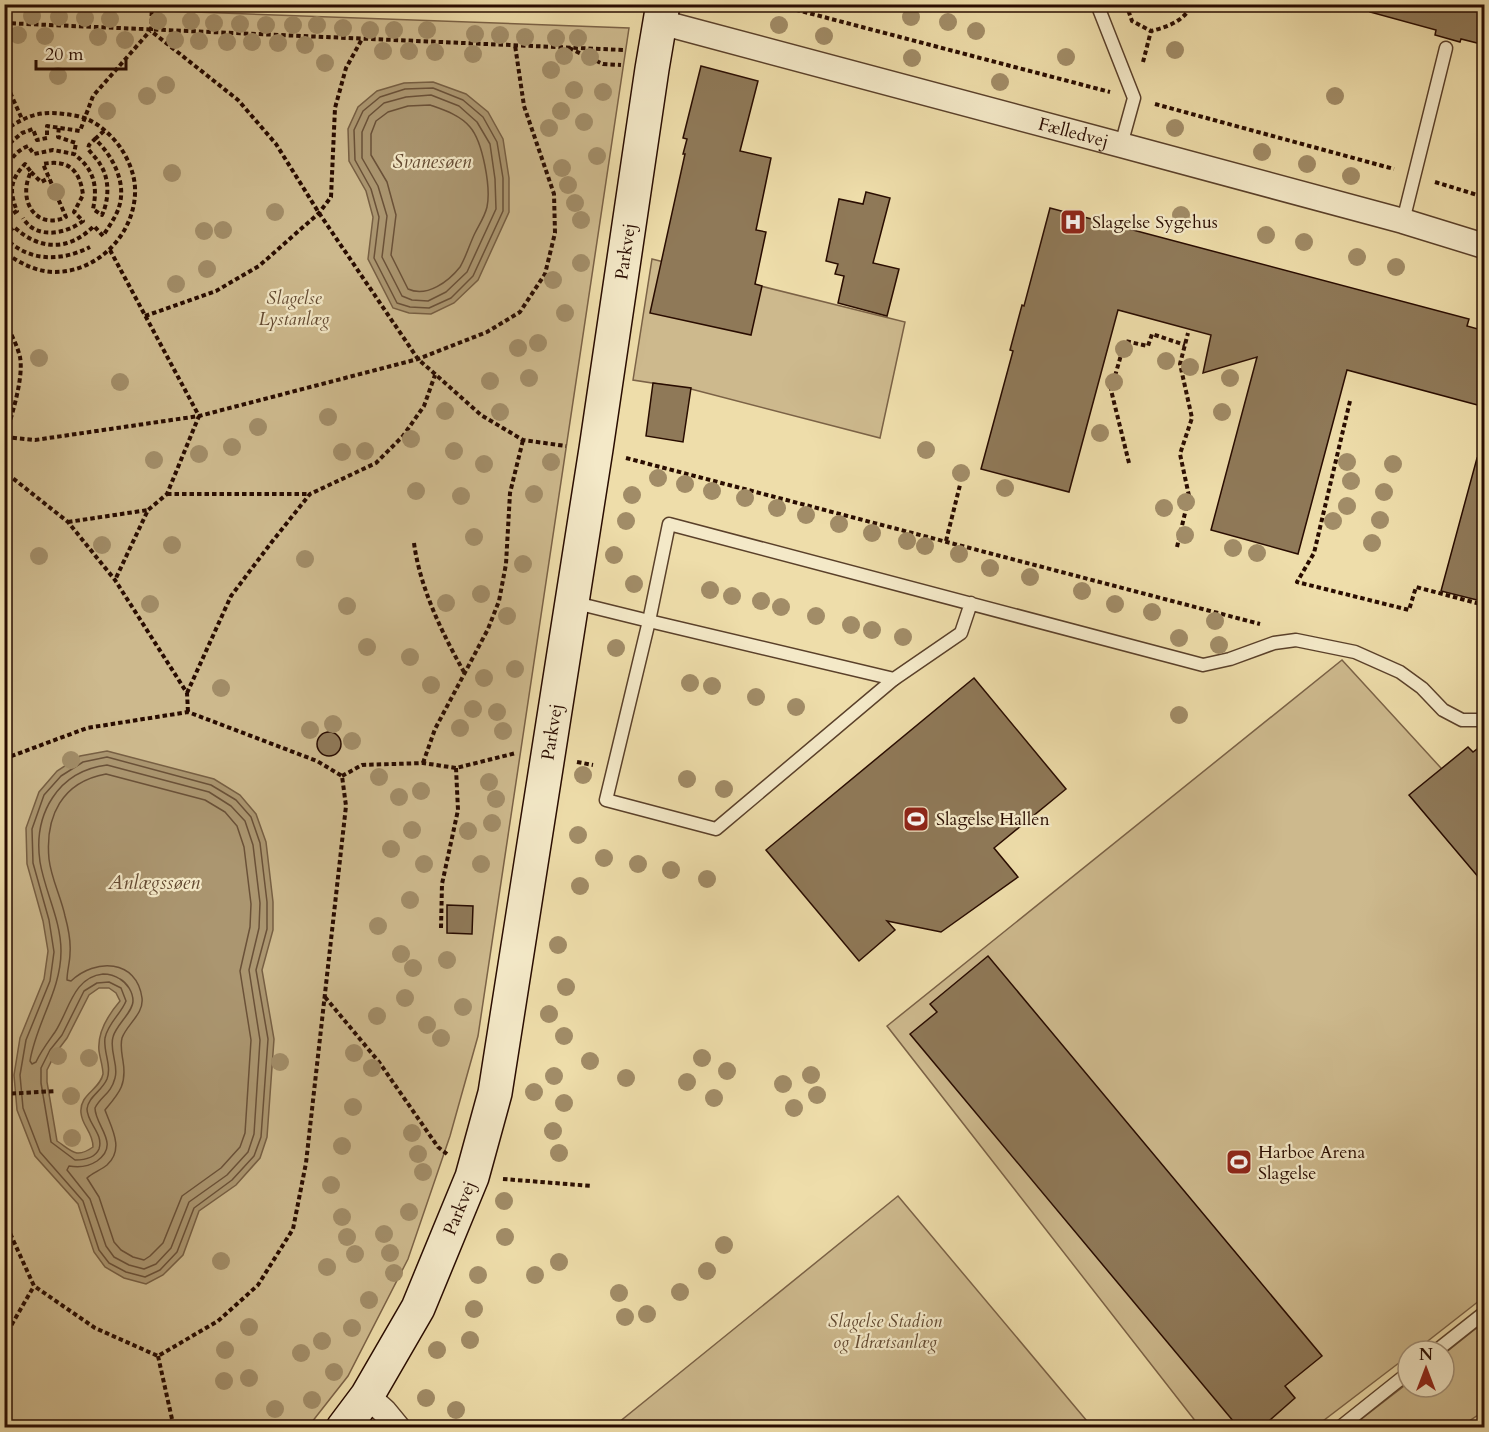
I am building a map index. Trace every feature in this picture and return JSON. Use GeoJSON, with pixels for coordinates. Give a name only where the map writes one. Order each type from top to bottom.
{"type":"FeatureCollection","features":[{"type":"Feature","properties":{"kind":"street","name":"Fælledvej"},"geometry":{"type":"LineString","coordinates":[[662,13],[1121,145],[1403,221],[1485,246]]}},
{"type":"Feature","properties":{"kind":"street","name":"Parkvej"},"geometry":{"type":"LineString","coordinates":[[344,1428],[367,1396],[418,1308],[472,1177],[495,1093],[662,13]]}},
{"type":"Feature","properties":{"kind":"street"},"geometry":{"type":"LineString","coordinates":[[367,1396],[398,1428]]}},
{"type":"Feature","properties":{"kind":"lane"},"geometry":{"type":"LineString","coordinates":[[1098,4],[1134,98],[1121,145]]}},
{"type":"Feature","properties":{"kind":"lane"},"geometry":{"type":"LineString","coordinates":[[1403,221],[1446,48]]}},
{"type":"Feature","properties":{"kind":"lane"},"geometry":{"type":"LineString","coordinates":[[971,603],[961,633],[894,679],[716,829],[606,800],[649,621],[669,524],[971,603],[1203,664],[1230,659],[1274,643],[1296,640],[1354,652],[1400,672],[1422,688],[1443,710],[1462,720],[1485,720]]}},
{"type":"Feature","properties":{"kind":"lane"},"geometry":{"type":"LineString","coordinates":[[571,602],[894,679]]}},
{"type":"Feature","properties":{"kind":"lane"},"geometry":{"type":"LineString","coordinates":[[1451,1339],[1485,1313]]}},
{"type":"Feature","properties":{"kind":"lane"},"geometry":{"type":"LineString","coordinates":[[1339,1428],[1396,1383]]}},
{"type":"Feature","properties":{"kind":"path"},"geometry":{"type":"LineString","coordinates":[[4,148],[22,133],[33,129],[37,140],[47,138],[47,126],[80,131],[93,96],[151,31],[152,4]]}},
{"type":"Feature","properties":{"kind":"path"},"geometry":{"type":"LineString","coordinates":[[1126,4],[1132,21],[1151,31],[1172,25],[1190,10],[1192,4]]}},
{"type":"Feature","properties":{"kind":"path"},"geometry":{"type":"LineString","coordinates":[[4,23],[151,31],[603,48]]}},
{"type":"Feature","properties":{"kind":"path"},"geometry":{"type":"LineString","coordinates":[[151,31],[238,100],[276,144],[319,213],[418,359],[481,415],[523,440],[596,449],[1278,629],[1296,640]]}},
{"type":"Feature","properties":{"kind":"path"},"geometry":{"type":"LineString","coordinates":[[145,316],[216,291],[259,266],[319,213],[331,197],[335,108],[346,68],[362,39]]}},
{"type":"Feature","properties":{"kind":"path"},"geometry":{"type":"LineString","coordinates":[[4,322],[11,333],[20,359],[18,385],[5,438],[35,440],[199,416],[418,359],[487,333],[520,312],[545,274],[555,233],[554,194],[524,106],[515,45]]}},
{"type":"Feature","properties":{"kind":"path"},"geometry":{"type":"LineString","coordinates":[[566,47],[603,64],[652,69]]}},
{"type":"Feature","properties":{"kind":"path"},"geometry":{"type":"LineString","coordinates":[[4,79],[22,118]]}},
{"type":"Feature","properties":{"kind":"path"},"geometry":{"type":"LineString","coordinates":[[4,131],[22,118],[54,111],[85,118],[112,135],[130,161],[136,193],[129,224],[110,250],[84,266],[54,272],[24,266],[4,252]]}},
{"type":"Feature","properties":{"kind":"path"},"geometry":{"type":"LineString","coordinates":[[59,126],[58,137],[76,143],[74,154]]}},
{"type":"Feature","properties":{"kind":"path"},"geometry":{"type":"LineString","coordinates":[[4,170],[20,149],[28,146],[34,154],[53,150],[74,154],[83,161],[94,178],[93,209],[102,215],[106,207],[107,180],[101,164],[88,149],[89,145],[105,130]]}},
{"type":"Feature","properties":{"kind":"path"},"geometry":{"type":"LineString","coordinates":[[90,247],[66,257],[50,258],[29,254],[12,244],[4,236],[14,226],[23,236],[40,244],[65,245],[86,235],[94,226],[104,236],[120,205],[120,184],[111,159],[95,139]]}},
{"type":"Feature","properties":{"kind":"path"},"geometry":{"type":"LineString","coordinates":[[23,218],[26,224],[33,228],[52,234],[74,228],[83,221],[74,212],[83,195],[78,175],[64,164],[54,162],[43,164],[66,218],[51,220],[43,218],[31,208],[26,200],[25,189],[31,171]]}},
{"type":"Feature","properties":{"kind":"path"},"geometry":{"type":"LineString","coordinates":[[4,210],[7,217],[17,211],[12,194],[14,177],[25,164],[41,182],[49,178]]}},
{"type":"Feature","properties":{"kind":"path"},"geometry":{"type":"LineString","coordinates":[[110,250],[199,416]]}},
{"type":"Feature","properties":{"kind":"path"},"geometry":{"type":"LineString","coordinates":[[1177,548],[1190,496],[1180,454],[1192,418],[1180,364],[1188,333]]}},
{"type":"Feature","properties":{"kind":"path"},"geometry":{"type":"LineString","coordinates":[[1129,463],[1111,390],[1125,340],[1148,346],[1152,334],[1185,345]]}},
{"type":"Feature","properties":{"kind":"path"},"geometry":{"type":"LineString","coordinates":[[167,494],[310,494],[376,463],[403,436],[424,406],[435,375]]}},
{"type":"Feature","properties":{"kind":"path"},"geometry":{"type":"LineString","coordinates":[[1350,401],[1314,553],[1297,582],[1409,609],[1416,587],[1485,605]]}},
{"type":"Feature","properties":{"kind":"path"},"geometry":{"type":"LineString","coordinates":[[115,580],[148,510],[167,494],[199,416]]}},
{"type":"Feature","properties":{"kind":"path"},"geometry":{"type":"LineString","coordinates":[[423,763],[435,729],[488,629],[499,601],[506,564],[510,493],[523,440]]}},
{"type":"Feature","properties":{"kind":"path"},"geometry":{"type":"LineString","coordinates":[[4,467],[10,476],[68,522],[115,580],[187,693]]}},
{"type":"Feature","properties":{"kind":"path"},"geometry":{"type":"LineString","coordinates":[[946,541],[960,485]]}},
{"type":"Feature","properties":{"kind":"path"},"geometry":{"type":"LineString","coordinates":[[188,712],[187,693],[231,596],[310,494]]}},
{"type":"Feature","properties":{"kind":"path"},"geometry":{"type":"LineString","coordinates":[[68,522],[148,510]]}},
{"type":"Feature","properties":{"kind":"path"},"geometry":{"type":"LineString","coordinates":[[414,543],[417,566],[448,643],[464,673]]}},
{"type":"Feature","properties":{"kind":"path"},"geometry":{"type":"LineString","coordinates":[[4,769],[9,757],[87,728],[188,712],[317,761],[342,776]]}},
{"type":"Feature","properties":{"kind":"path"},"geometry":{"type":"LineString","coordinates":[[4,748],[9,757]]}},
{"type":"Feature","properties":{"kind":"path"},"geometry":{"type":"LineString","coordinates":[[342,776],[362,765],[423,763],[456,768],[513,753],[614,767]]}},
{"type":"Feature","properties":{"kind":"path"},"geometry":{"type":"LineString","coordinates":[[441,928],[442,884],[458,810],[456,768]]}},
{"type":"Feature","properties":{"kind":"path"},"geometry":{"type":"LineString","coordinates":[[158,1356],[218,1321],[258,1285],[293,1229],[306,1162],[346,806],[342,776]]}},
{"type":"Feature","properties":{"kind":"path"},"geometry":{"type":"LineString","coordinates":[[324,996],[379,1062],[438,1147],[472,1177],[592,1186]]}},
{"type":"Feature","properties":{"kind":"path"},"geometry":{"type":"LineString","coordinates":[[5,1094],[56,1091]]}},
{"type":"Feature","properties":{"kind":"path"},"geometry":{"type":"LineString","coordinates":[[4,1220],[34,1286],[95,1328],[158,1356]]}},
{"type":"Feature","properties":{"kind":"path"},"geometry":{"type":"LineString","coordinates":[[4,1338],[34,1286]]}},
{"type":"Feature","properties":{"kind":"path"},"geometry":{"type":"LineString","coordinates":[[158,1356],[174,1428]]}},
{"type":"Feature","properties":{"kind":"green space","name":"Slagelse Lystanlæg"},"geometry":{"type":"Polygon","coordinates":[[[5,5],[629,28],[478,1036],[450,1136],[408,1259],[348,1376],[308,1427],[5,1428],[5,5]]]}},
{"type":"Feature","properties":{"kind":"green space"},"geometry":{"type":"Polygon","coordinates":[[[652,259],[905,322],[880,438],[691,389],[633,380],[652,259]]]}},
{"type":"Feature","properties":{"kind":"green space","name":"Harboe Arena Slagelse"},"geometry":{"type":"Polygon","coordinates":[[[1342,660],[1484,815],[1484,1297],[1430,1339],[1396,1339],[1396,1365],[1315,1427],[1200,1427],[887,1026],[1342,660]]]}},
{"type":"Feature","properties":{"kind":"green space","name":"Slagelse Stadion og Idrætsanlæg"},"geometry":{"type":"Polygon","coordinates":[[[898,1196],[1092,1427],[613,1427],[898,1196]]]}},
{"type":"Feature","properties":{"kind":"green space"},"geometry":{"type":"Polygon","coordinates":[[[1484,1322],[1484,1411],[1460,1427],[1351,1427],[1396,1392],[1396,1399],[1456,1399],[1456,1344],[1484,1322]]]}},
{"type":"Feature","properties":{"kind":"water","name":"Svanesøen"},"geometry":{"type":"Polygon","coordinates":[[[433,82],[466,94],[488,112],[503,139],[509,178],[509,212],[478,280],[454,303],[431,314],[409,313],[393,308],[368,259],[373,217],[366,191],[349,161],[348,129],[358,107],[377,91],[404,83],[433,82]]]}},
{"type":"Feature","properties":{"kind":"water","name":"Anlægssøen"},"geometry":{"type":"Polygon","coordinates":[[[107,751],[214,779],[240,795],[256,814],[266,842],[273,902],[273,930],[262,970],[274,1039],[267,1137],[260,1158],[236,1185],[199,1211],[183,1255],[163,1275],[146,1284],[124,1278],[105,1267],[94,1252],[78,1204],[35,1156],[17,1110],[14,1075],[20,1038],[44,979],[48,951],[43,921],[27,864],[26,828],[39,792],[57,771],[80,756],[107,751]],[[99,988],[89,995],[67,1038],[47,1070],[57,1141],[74,1152],[82,1153],[93,1147],[82,1118],[81,1107],[103,1074],[99,1051],[100,1037],[108,1018],[120,1001],[116,993],[109,988],[99,988]]]}},
{"type":"Feature","properties":{"kind":"building"},"geometry":{"type":"Polygon","coordinates":[[[1371,4],[1485,4],[1485,45],[1461,39],[1460,42],[1435,35],[1436,30],[1370,12],[1371,4]]]}},
{"type":"Feature","properties":{"kind":"building"},"geometry":{"type":"Polygon","coordinates":[[[701,66],[758,81],[740,151],[771,158],[756,230],[766,232],[755,284],[762,286],[751,335],[650,313],[685,154],[683,154],[687,139],[683,138],[701,66]]]}},
{"type":"Feature","properties":{"kind":"building"},"geometry":{"type":"Polygon","coordinates":[[[866,192],[890,198],[873,263],[899,269],[887,316],[838,303],[844,276],[835,274],[838,264],[826,261],[839,199],[863,204],[866,192]]]}},
{"type":"Feature","properties":{"kind":"building"},"geometry":{"type":"Polygon","coordinates":[[[1050,208],[1469,319],[1467,326],[1485,331],[1485,407],[1347,370],[1298,554],[1211,530],[1257,357],[1203,373],[1211,335],[1118,310],[1069,492],[981,469],[1013,351],[1010,350],[1050,208]]]}},
{"type":"Feature","properties":{"kind":"building"},"geometry":{"type":"Polygon","coordinates":[[[653,383],[691,388],[683,442],[646,436],[653,383]]]}},
{"type":"Feature","properties":{"kind":"building"},"geometry":{"type":"Polygon","coordinates":[[[1477,458],[1485,459],[1485,602],[1441,591],[1477,458]]]}},
{"type":"Feature","properties":{"kind":"building","name":"Slagelse Hallen"},"geometry":{"type":"Polygon","coordinates":[[[974,678],[1066,789],[994,848],[1018,877],[941,932],[887,921],[895,930],[859,961],[766,850],[974,678]]]}},
{"type":"Feature","properties":{"kind":"building"},"geometry":{"type":"Polygon","coordinates":[[[329,732],[338,735],[341,744],[338,753],[329,756],[320,753],[317,744],[320,735],[329,732]]]}},
{"type":"Feature","properties":{"kind":"building"},"geometry":{"type":"Polygon","coordinates":[[[1485,743],[1485,885],[1409,795],[1468,747],[1473,752],[1485,743]]]}},
{"type":"Feature","properties":{"kind":"building"},"geometry":{"type":"Polygon","coordinates":[[[447,905],[473,906],[472,934],[447,933],[447,905]]]}},
{"type":"Feature","properties":{"kind":"building"},"geometry":{"type":"Polygon","coordinates":[[[988,956],[1322,1356],[1285,1386],[1295,1398],[1261,1428],[1239,1428],[910,1034],[937,1012],[930,1004],[988,956]]]}},
{"type":"Feature","properties":{"kind":"place","name":"Slagelse Sygehus"},"geometry":{"type":"Point","coordinates":[1073,222]}},
{"type":"Feature","properties":{"kind":"place","name":"Slagelse Hallen"},"geometry":{"type":"Point","coordinates":[916,819]}},
{"type":"Feature","properties":{"kind":"place","name":"Harboe Arena Slagelse"},"geometry":{"type":"Point","coordinates":[1239,1162]}}]}
